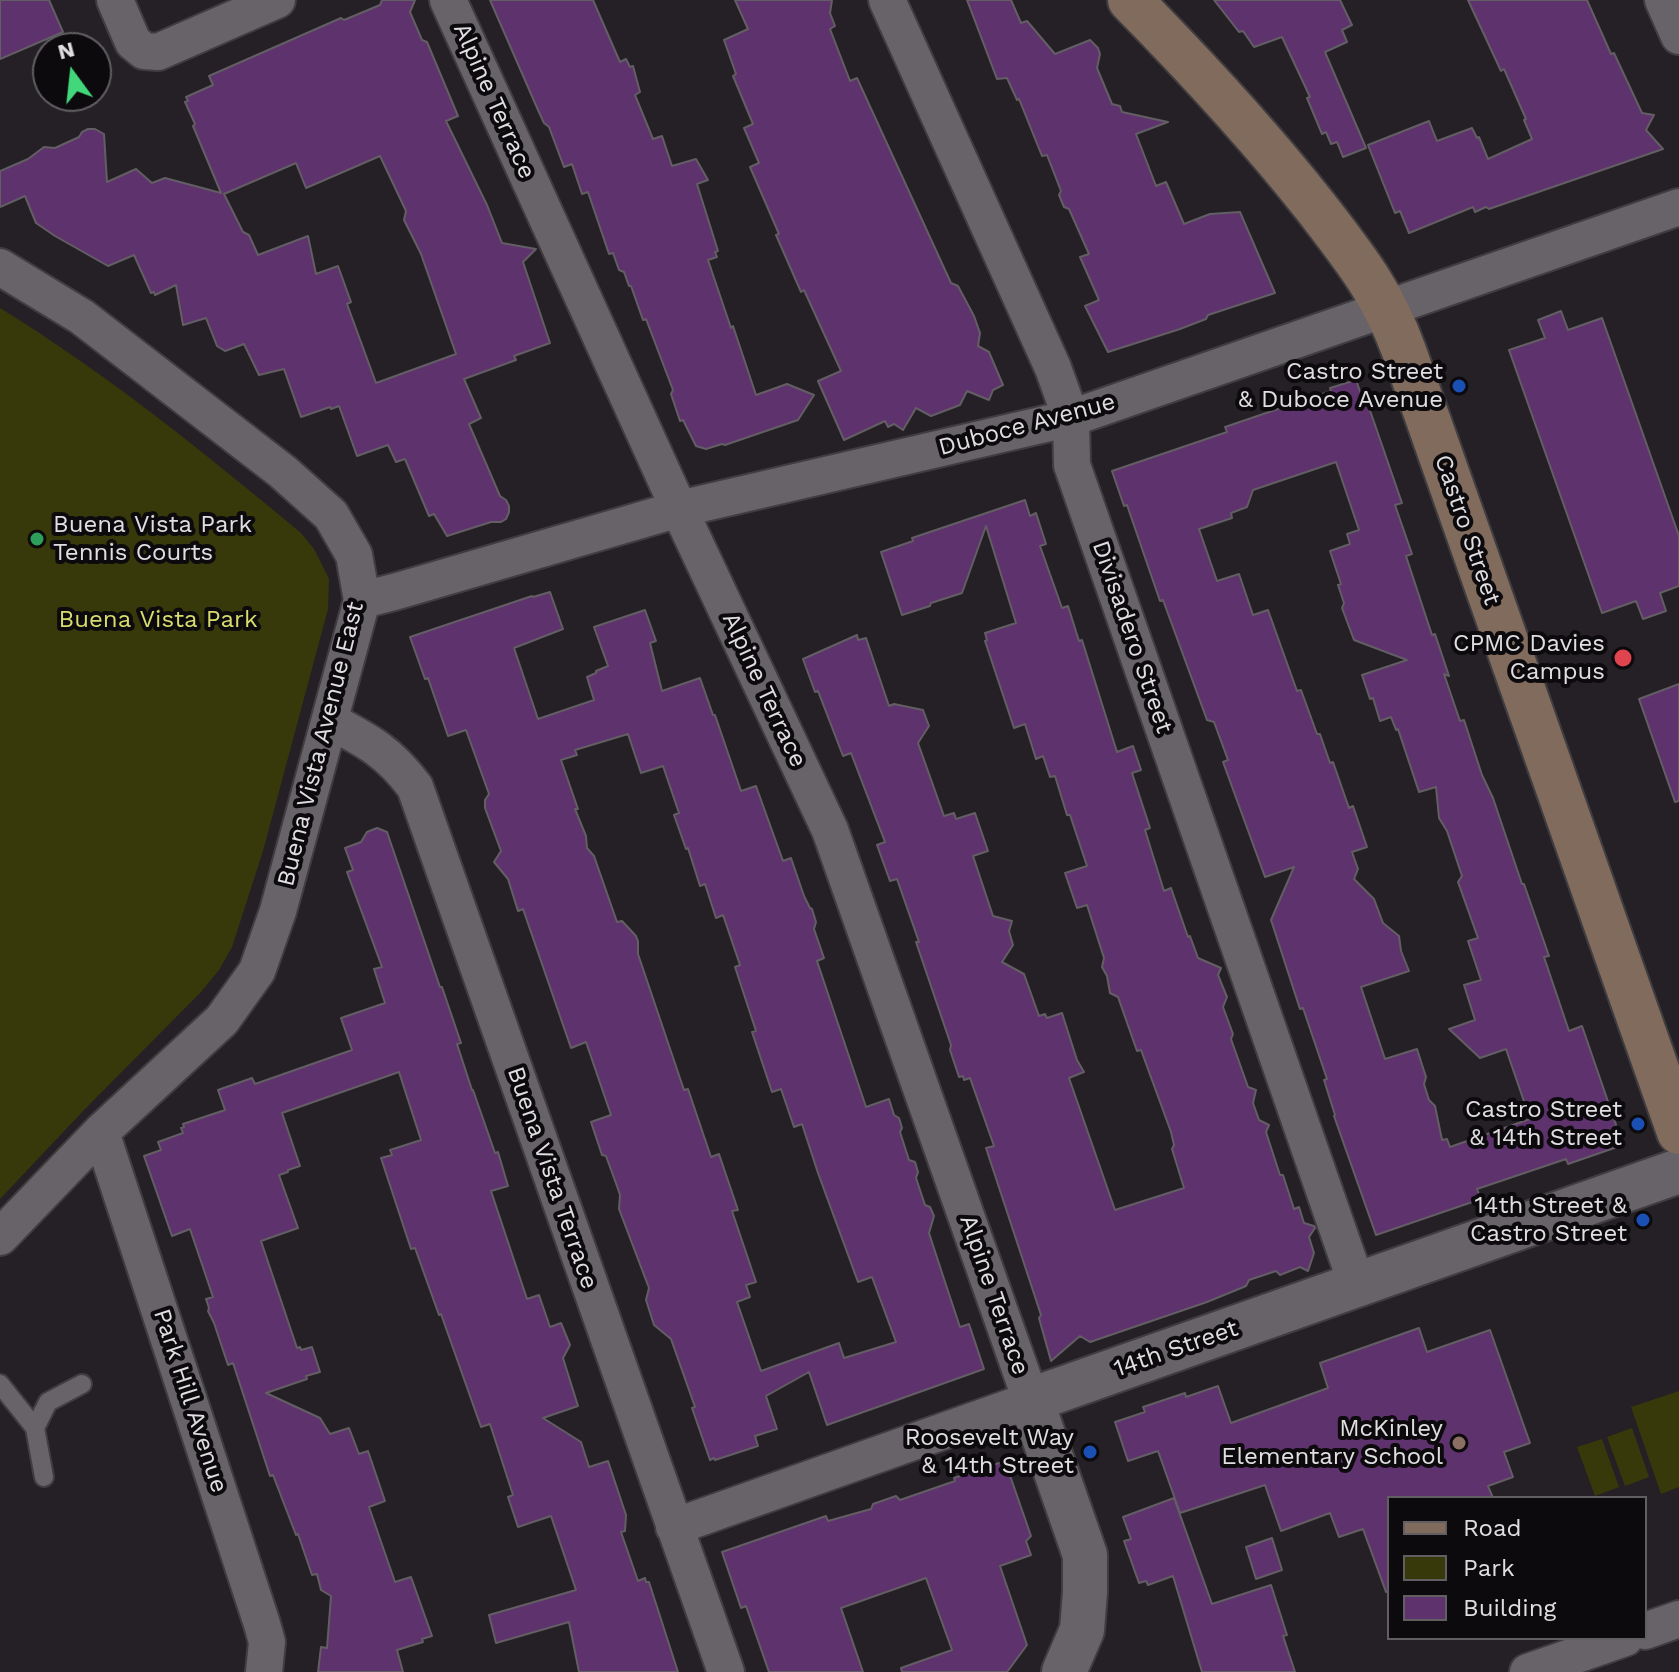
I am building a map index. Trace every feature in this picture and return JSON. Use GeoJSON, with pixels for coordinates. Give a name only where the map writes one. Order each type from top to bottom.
{"type":"FeatureCollection","features":[{"type":"Feature","properties":{"kind":"main road","name":"Castro Street"},"geometry":{"type":"LineString","coordinates":[[1130,0],[1273,153],[1362,268],[1387,308],[1679,1132]]}},
{"type":"Feature","properties":{"kind":"street"},"geometry":{"type":"LineString","coordinates":[[115,0],[133,42],[144,51],[158,52],[277,0]]}},
{"type":"Feature","properties":{"kind":"street","name":"Alpine Terrace"},"geometry":{"type":"LineString","coordinates":[[448,0],[840,854],[1031,1400]]}},
{"type":"Feature","properties":{"kind":"street","name":"Divisadero Street"},"geometry":{"type":"LineString","coordinates":[[887,0],[1053,368],[1071,418],[1072,465],[1357,1285]]}},
{"type":"Feature","properties":{"kind":"street"},"geometry":{"type":"LineString","coordinates":[[1663,0],[1679,36]]}},
{"type":"Feature","properties":{"kind":"street","name":"Duboce Avenue"},"geometry":{"type":"LineString","coordinates":[[362,600],[679,509],[1071,418],[1679,207]]}},
{"type":"Feature","properties":{"kind":"street","name":"Buena Vista Avenue East"},"geometry":{"type":"LineString","coordinates":[[0,267],[82,317],[283,472],[331,515],[354,555],[362,600],[278,911],[257,971],[222,1020],[101,1132],[0,1237]]}},
{"type":"Feature","properties":{"kind":"street","name":"Buena Vista Terrace"},"geometry":{"type":"LineString","coordinates":[[330,721],[371,743],[402,770],[415,787],[726,1672]]}},
{"type":"Feature","properties":{"kind":"street","name":"Park Hill Avenue"},"geometry":{"type":"LineString","coordinates":[[101,1132],[262,1624],[267,1642],[264,1672]]}},
{"type":"Feature","properties":{"kind":"street","name":"14th Street"},"geometry":{"type":"LineString","coordinates":[[674,1527],[1679,1171]]}},
{"type":"Feature","properties":{"kind":"street"},"geometry":{"type":"LineString","coordinates":[[1031,1400],[1085,1555],[1082,1630],[1064,1672]]}},
{"type":"Feature","properties":{"kind":"street"},"geometry":{"type":"LineString","coordinates":[[1647,1630],[1679,1619]]}},
{"type":"Feature","properties":{"kind":"street"},"geometry":{"type":"LineString","coordinates":[[1528,1672],[1619,1640]]}},
{"type":"Feature","properties":{"kind":"lane"},"geometry":{"type":"LineString","coordinates":[[0,1384],[35,1428],[44,1477]]}},
{"type":"Feature","properties":{"kind":"lane"},"geometry":{"type":"LineString","coordinates":[[35,1428],[48,1402],[82,1384]]}},
{"type":"Feature","properties":{"kind":"green space","name":"Buena Vista Park"},"geometry":{"type":"Polygon","coordinates":[[[0,308],[117,387],[265,503],[301,533],[314,549],[329,579],[328,609],[263,851],[232,947],[201,992],[0,1199],[0,308]]]}},
{"type":"Feature","properties":{"kind":"green space"},"geometry":{"type":"Polygon","coordinates":[[[1679,1391],[1679,1487],[1661,1494],[1631,1407],[1679,1391]]]}},
{"type":"Feature","properties":{"kind":"green space"},"geometry":{"type":"Polygon","coordinates":[[[1632,1428],[1649,1477],[1625,1486],[1607,1437],[1632,1428]]]}},
{"type":"Feature","properties":{"kind":"green space"},"geometry":{"type":"Polygon","coordinates":[[[1602,1439],[1619,1487],[1595,1496],[1577,1447],[1602,1439]]]}},
{"type":"Feature","properties":{"kind":"building"},"geometry":{"type":"Polygon","coordinates":[[[0,0],[49,0],[63,32],[32,32],[32,45],[0,59],[0,0]]]}},
{"type":"Feature","properties":{"kind":"building"},"geometry":{"type":"Polygon","coordinates":[[[382,0],[415,0],[410,12],[422,40],[427,42],[458,116],[446,121],[502,243],[536,249],[523,262],[550,343],[514,356],[516,360],[464,379],[481,418],[469,424],[500,496],[509,506],[509,512],[501,522],[491,522],[447,536],[434,514],[429,516],[405,459],[396,462],[388,445],[357,456],[339,406],[301,417],[284,369],[259,375],[244,344],[225,351],[217,346],[206,318],[183,325],[176,285],[155,295],[151,293],[134,255],[108,266],[36,223],[25,196],[0,207],[0,171],[28,159],[44,147],[55,148],[79,137],[88,129],[104,134],[107,182],[136,169],[152,183],[165,178],[221,193],[193,126],[195,124],[185,102],[188,101],[186,97],[213,85],[209,76],[341,18],[344,20],[380,5],[382,0]],[[380,156],[306,188],[296,163],[224,194],[258,255],[308,236],[316,274],[338,266],[351,302],[347,304],[376,383],[456,354],[421,254],[404,220],[406,211],[380,156]]]}},
{"type":"Feature","properties":{"kind":"building"},"geometry":{"type":"Polygon","coordinates":[[[490,0],[593,0],[620,62],[626,59],[630,67],[633,66],[640,92],[635,95],[653,139],[662,136],[672,166],[696,159],[708,180],[697,184],[718,251],[715,252],[717,257],[708,260],[756,395],[787,384],[814,395],[798,420],[725,445],[706,449],[696,446],[683,420],[680,421],[671,394],[673,390],[646,319],[643,320],[624,272],[619,270],[613,253],[609,254],[588,192],[582,194],[572,164],[564,167],[549,127],[544,123],[490,0]]]}},
{"type":"Feature","properties":{"kind":"building"},"geometry":{"type":"Polygon","coordinates":[[[735,0],[832,0],[830,13],[835,26],[830,29],[850,81],[857,78],[951,283],[958,286],[974,316],[980,333],[978,346],[989,352],[1003,385],[993,390],[989,400],[967,391],[960,405],[931,416],[916,408],[903,430],[894,424],[888,427],[885,421],[844,440],[818,381],[841,371],[804,290],[801,292],[750,167],[759,163],[744,128],[753,124],[733,76],[736,74],[724,40],[748,29],[735,0]]]}},
{"type":"Feature","properties":{"kind":"building"},"geometry":{"type":"Polygon","coordinates":[[[967,0],[1011,0],[1021,23],[1027,21],[1055,54],[1090,40],[1098,48],[1097,68],[1112,104],[1120,106],[1122,112],[1168,122],[1136,134],[1156,186],[1166,182],[1184,224],[1210,214],[1240,212],[1275,293],[1108,352],[1085,306],[1099,300],[1080,257],[1089,254],[1069,209],[1064,207],[1047,155],[1042,156],[1019,99],[1007,78],[997,79],[967,0]]]}},
{"type":"Feature","properties":{"kind":"building"},"geometry":{"type":"Polygon","coordinates":[[[1214,0],[1340,0],[1352,25],[1342,30],[1347,42],[1325,52],[1366,148],[1343,157],[1337,142],[1331,144],[1326,132],[1322,134],[1307,98],[1310,97],[1282,37],[1254,47],[1214,0]]]}},
{"type":"Feature","properties":{"kind":"building"},"geometry":{"type":"Polygon","coordinates":[[[1468,0],[1587,0],[1642,113],[1654,115],[1646,130],[1663,149],[1489,209],[1486,207],[1475,212],[1473,207],[1409,233],[1400,211],[1395,213],[1368,145],[1429,121],[1437,141],[1472,128],[1488,159],[1532,139],[1504,69],[1501,71],[1468,0]]]}},
{"type":"Feature","properties":{"kind":"building"},"geometry":{"type":"Polygon","coordinates":[[[1561,311],[1568,330],[1602,318],[1679,536],[1679,586],[1660,593],[1666,611],[1643,619],[1636,601],[1602,613],[1509,350],[1545,338],[1538,320],[1561,311]]]}},
{"type":"Feature","properties":{"kind":"building"},"geometry":{"type":"Polygon","coordinates":[[[1356,380],[1361,394],[1364,393],[1402,503],[1395,505],[1412,554],[1406,556],[1449,676],[1444,674],[1460,721],[1464,720],[1524,884],[1549,956],[1544,957],[1569,1031],[1582,1026],[1623,1145],[1568,1164],[1566,1159],[1477,1189],[1481,1199],[1376,1235],[1334,1116],[1324,1080],[1327,1079],[1271,920],[1294,867],[1265,877],[1223,762],[1228,760],[1214,722],[1207,720],[1112,471],[1227,432],[1225,427],[1331,391],[1330,388],[1356,380]],[[1336,462],[1253,490],[1247,507],[1231,513],[1232,518],[1199,529],[1217,581],[1239,574],[1253,615],[1268,610],[1297,691],[1301,690],[1317,734],[1320,734],[1330,763],[1333,762],[1349,808],[1353,806],[1367,847],[1352,852],[1358,869],[1354,879],[1374,899],[1383,923],[1399,936],[1409,971],[1361,987],[1385,1059],[1417,1049],[1426,1077],[1424,1084],[1429,1100],[1435,1106],[1442,1140],[1447,1139],[1450,1147],[1530,1119],[1506,1049],[1480,1058],[1449,1029],[1475,1020],[1464,985],[1481,980],[1468,941],[1478,938],[1458,882],[1462,876],[1447,831],[1439,818],[1436,787],[1419,792],[1398,729],[1391,717],[1380,721],[1362,675],[1407,660],[1354,640],[1342,608],[1344,603],[1338,585],[1341,584],[1330,551],[1350,544],[1347,534],[1359,530],[1336,462]]]}},
{"type":"Feature","properties":{"kind":"building"},"geometry":{"type":"Polygon","coordinates":[[[1025,500],[1030,516],[1036,513],[1046,544],[1040,546],[1062,608],[1068,606],[1079,641],[1082,640],[1117,752],[1133,746],[1141,770],[1132,773],[1150,828],[1145,830],[1164,891],[1171,888],[1198,958],[1221,968],[1218,975],[1227,997],[1223,1007],[1233,1034],[1231,1039],[1248,1087],[1256,1090],[1253,1103],[1259,1120],[1269,1125],[1266,1132],[1294,1209],[1299,1207],[1304,1223],[1315,1228],[1309,1237],[1314,1253],[1308,1271],[1300,1267],[1280,1275],[1276,1271],[1249,1280],[1246,1286],[1207,1302],[1090,1342],[1080,1336],[1051,1361],[1039,1318],[1041,1315],[986,1148],[994,1146],[970,1078],[964,1080],[963,1076],[959,1077],[897,879],[890,881],[877,845],[885,842],[851,753],[843,756],[803,659],[857,635],[858,640],[866,638],[889,706],[894,704],[923,710],[929,726],[918,743],[944,816],[954,813],[956,819],[975,813],[988,851],[973,856],[993,916],[1012,921],[1009,931],[1013,945],[1002,962],[1024,974],[1039,1016],[1045,1014],[1047,1018],[1062,1013],[1084,1072],[1069,1078],[1115,1210],[1184,1188],[1172,1149],[1171,1132],[1141,1050],[1137,1051],[1118,997],[1110,993],[1102,967],[1104,958],[1087,905],[1077,908],[1065,873],[1087,866],[1070,815],[1067,815],[1055,776],[1050,777],[1043,756],[1036,759],[1025,724],[1014,728],[985,641],[985,633],[1016,623],[986,526],[962,593],[902,615],[881,552],[913,541],[912,538],[1025,500]]]}},
{"type":"Feature","properties":{"kind":"building"},"geometry":{"type":"Polygon","coordinates":[[[550,592],[563,629],[514,648],[538,719],[594,700],[587,677],[608,666],[594,627],[645,610],[656,641],[650,643],[662,691],[700,678],[741,791],[756,786],[783,861],[791,858],[804,896],[812,909],[816,922],[814,929],[824,958],[817,961],[866,1107],[889,1099],[894,1115],[899,1118],[900,1132],[909,1160],[915,1162],[916,1178],[925,1205],[930,1207],[934,1216],[929,1233],[960,1327],[969,1324],[984,1369],[827,1425],[809,1372],[766,1396],[777,1429],[755,1436],[758,1446],[710,1460],[671,1339],[654,1325],[646,1300],[649,1288],[619,1209],[618,1189],[591,1122],[611,1115],[586,1042],[571,1048],[523,909],[518,911],[508,879],[494,862],[501,851],[485,808],[489,794],[466,730],[448,736],[410,637],[550,592]],[[628,734],[575,750],[577,755],[561,760],[586,836],[587,848],[594,856],[617,922],[622,921],[636,936],[638,954],[684,1090],[688,1089],[711,1157],[719,1154],[738,1210],[732,1211],[756,1282],[746,1285],[750,1297],[737,1302],[761,1371],[839,1343],[844,1358],[896,1342],[872,1277],[858,1282],[802,1124],[794,1127],[781,1089],[772,1092],[735,967],[740,965],[723,915],[716,918],[705,884],[700,886],[674,815],[679,813],[663,766],[641,773],[628,734]]]}},
{"type":"Feature","properties":{"kind":"building"},"geometry":{"type":"Polygon","coordinates":[[[1679,684],[1679,801],[1675,802],[1639,699],[1679,684]]]}},
{"type":"Feature","properties":{"kind":"building"},"geometry":{"type":"Polygon","coordinates":[[[377,828],[387,832],[461,1043],[457,1044],[472,1090],[495,1153],[498,1152],[508,1186],[491,1191],[527,1299],[539,1295],[550,1327],[561,1323],[570,1345],[563,1358],[578,1406],[543,1418],[581,1442],[589,1467],[608,1461],[626,1515],[625,1531],[621,1532],[638,1581],[645,1578],[649,1582],[678,1672],[579,1672],[569,1622],[496,1643],[489,1615],[576,1590],[551,1516],[518,1527],[508,1497],[513,1495],[490,1424],[481,1427],[441,1314],[415,1248],[411,1249],[381,1158],[392,1155],[390,1150],[421,1140],[399,1072],[282,1113],[300,1166],[279,1175],[298,1228],[261,1241],[297,1348],[312,1347],[320,1372],[266,1393],[320,1418],[330,1434],[349,1428],[359,1454],[368,1451],[385,1501],[369,1507],[395,1582],[411,1577],[432,1636],[397,1650],[403,1672],[318,1672],[321,1647],[327,1648],[331,1596],[321,1590],[317,1574],[312,1575],[273,1475],[270,1476],[233,1363],[228,1365],[208,1311],[206,1299],[213,1297],[190,1229],[172,1236],[144,1156],[161,1150],[158,1142],[183,1133],[183,1124],[225,1110],[218,1090],[252,1078],[255,1084],[352,1050],[341,1018],[385,1003],[374,969],[382,967],[347,872],[353,870],[345,848],[361,842],[367,832],[377,828]]]}},
{"type":"Feature","properties":{"kind":"building"},"geometry":{"type":"Polygon","coordinates":[[[1419,1328],[1427,1352],[1490,1330],[1530,1443],[1504,1452],[1513,1477],[1488,1486],[1492,1496],[1387,1496],[1386,1592],[1363,1529],[1339,1537],[1330,1513],[1281,1531],[1265,1485],[1180,1513],[1158,1451],[1128,1461],[1115,1422],[1145,1412],[1143,1407],[1218,1386],[1231,1423],[1328,1388],[1320,1363],[1419,1328]]]}},
{"type":"Feature","properties":{"kind":"building"},"geometry":{"type":"Polygon","coordinates":[[[1005,1461],[1031,1536],[1026,1541],[1031,1555],[1000,1566],[1027,1645],[1007,1672],[902,1672],[901,1668],[952,1650],[926,1578],[841,1608],[863,1672],[769,1672],[746,1606],[741,1608],[722,1552],[826,1516],[828,1521],[871,1509],[873,1504],[896,1496],[900,1500],[1005,1461]]]}},
{"type":"Feature","properties":{"kind":"building"},"geometry":{"type":"Polygon","coordinates":[[[1174,1498],[1212,1604],[1271,1585],[1295,1672],[1202,1672],[1173,1576],[1148,1585],[1146,1581],[1139,1583],[1124,1541],[1131,1539],[1123,1517],[1174,1498]]]}},
{"type":"Feature","properties":{"kind":"building"},"geometry":{"type":"Polygon","coordinates":[[[1272,1538],[1282,1570],[1256,1579],[1246,1547],[1272,1538]]]}},
{"type":"Feature","properties":{"kind":"place","name":"Castro Street & Duboce Avenue"},"geometry":{"type":"Point","coordinates":[1459,386]}},
{"type":"Feature","properties":{"kind":"place","name":"Buena Vista Park Tennis Courts"},"geometry":{"type":"Point","coordinates":[37,539]}},
{"type":"Feature","properties":{"kind":"place","name":"CPMC Davies Campus"},"geometry":{"type":"Point","coordinates":[1623,658]}},
{"type":"Feature","properties":{"kind":"place","name":"Castro Street & 14th Street"},"geometry":{"type":"Point","coordinates":[1638,1124]}},
{"type":"Feature","properties":{"kind":"place","name":"14th Street & Castro Street"},"geometry":{"type":"Point","coordinates":[1643,1220]}},
{"type":"Feature","properties":{"kind":"place","name":"McKinley Elementary School"},"geometry":{"type":"Point","coordinates":[1459,1443]}},
{"type":"Feature","properties":{"kind":"place","name":"Roosevelt Way & 14th Street"},"geometry":{"type":"Point","coordinates":[1090,1452]}}]}
